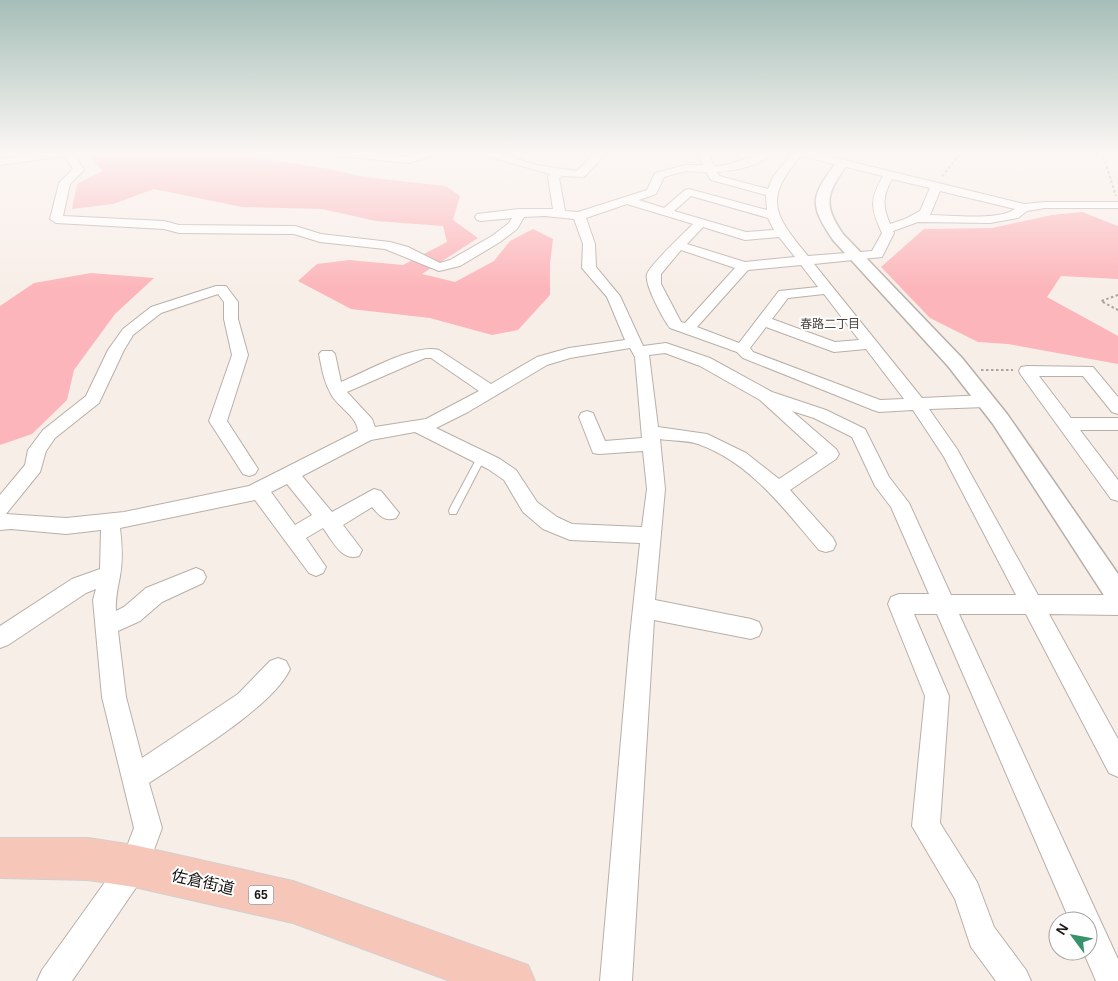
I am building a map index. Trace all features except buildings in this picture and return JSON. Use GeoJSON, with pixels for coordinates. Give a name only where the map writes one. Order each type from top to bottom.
{"type":"FeatureCollection","features":[{"type":"Feature","properties":{"kind":"main road","name":"佐倉街道"},"geometry":{"type":"LineString","coordinates":[[0,858],[88,859],[134,866],[293,902],[512,981]]}},
{"type":"Feature","properties":{"kind":"street"},"geometry":{"type":"LineString","coordinates":[[61,198],[56,219],[164,225],[179,229],[284,228],[320,238],[386,245],[403,250],[410,255],[439,267],[455,263],[496,239],[513,226],[518,219],[519,213]]}},
{"type":"Feature","properties":{"kind":"street"},"geometry":{"type":"LineString","coordinates":[[557,198],[560,214]]}},
{"type":"Feature","properties":{"kind":"street"},"geometry":{"type":"LineString","coordinates":[[481,217],[519,213],[579,216],[633,198]]}},
{"type":"Feature","properties":{"kind":"street"},"geometry":{"type":"LineString","coordinates":[[666,212],[682,198]]}},
{"type":"Feature","properties":{"kind":"street"},"geometry":{"type":"LineString","coordinates":[[708,198],[773,216]]}},
{"type":"Feature","properties":{"kind":"street"},"geometry":{"type":"LineString","coordinates":[[772,198],[773,216],[782,233],[917,404],[950,454],[1118,764]]}},
{"type":"Feature","properties":{"kind":"street"},"geometry":{"type":"LineString","coordinates":[[823,198],[822,206],[828,224],[855,256],[963,371],[1000,419],[1118,596]]}},
{"type":"Feature","properties":{"kind":"street"},"geometry":{"type":"LineString","coordinates":[[678,245],[744,266],[803,259],[878,254],[888,233],[877,202],[878,198]]}},
{"type":"Feature","properties":{"kind":"street"},"geometry":{"type":"LineString","coordinates":[[886,229],[925,213],[931,198]]}},
{"type":"Feature","properties":{"kind":"street"},"geometry":{"type":"LineString","coordinates":[[983,198],[1024,208],[1068,204],[1118,203]]}},
{"type":"Feature","properties":{"kind":"street"},"geometry":{"type":"LineString","coordinates":[[626,200],[745,236],[782,233]]}},
{"type":"Feature","properties":{"kind":"street"},"geometry":{"type":"LineString","coordinates":[[916,218],[990,219],[1014,215],[1024,208]]}},
{"type":"Feature","properties":{"kind":"street"},"geometry":{"type":"LineString","coordinates":[[579,216],[589,244],[590,268],[613,296],[643,357],[656,489],[644,608],[616,981]]}},
{"type":"Feature","properties":{"kind":"street"},"geometry":{"type":"LineString","coordinates":[[701,223],[678,245],[654,274],[654,284],[675,325],[742,349],[748,355],[879,406],[986,401]]}},
{"type":"Feature","properties":{"kind":"street"},"geometry":{"type":"LineString","coordinates":[[688,329],[744,266]]}},
{"type":"Feature","properties":{"kind":"street"},"geometry":{"type":"LineString","coordinates":[[0,508],[34,467],[37,450],[49,434],[93,400],[116,350],[128,332],[156,310],[221,290],[231,302],[231,319],[240,355],[218,422],[249,469]]}},
{"type":"Feature","properties":{"kind":"street"},"geometry":{"type":"LineString","coordinates":[[742,349],[784,294],[827,290]]}},
{"type":"Feature","properties":{"kind":"street"},"geometry":{"type":"LineString","coordinates":[[763,322],[834,347],[870,344]]}},
{"type":"Feature","properties":{"kind":"street"},"geometry":{"type":"LineString","coordinates":[[0,522],[11,521],[66,526],[110,522],[253,493],[367,434],[430,424],[542,362],[569,353],[637,347],[666,348],[706,362],[766,396],[820,414],[859,434],[882,481],[899,503],[1081,911]]}},
{"type":"Feature","properties":{"kind":"street"},"geometry":{"type":"LineString","coordinates":[[338,390],[423,353],[434,353],[490,391]]}},
{"type":"Feature","properties":{"kind":"street"},"geometry":{"type":"LineString","coordinates":[[327,354],[331,378],[338,390],[366,423],[367,434]]}},
{"type":"Feature","properties":{"kind":"street"},"geometry":{"type":"LineString","coordinates":[[1027,371],[1087,371],[1118,408]]}},
{"type":"Feature","properties":{"kind":"street"},"geometry":{"type":"LineString","coordinates":[[1027,371],[1118,494]]}},
{"type":"Feature","properties":{"kind":"street"},"geometry":{"type":"LineString","coordinates":[[766,396],[771,403],[830,454],[778,490]]}},
{"type":"Feature","properties":{"kind":"street"},"geometry":{"type":"LineString","coordinates":[[587,417],[599,448],[651,438],[701,438],[740,458],[778,490],[826,544]]}},
{"type":"Feature","properties":{"kind":"street"},"geometry":{"type":"LineString","coordinates":[[1066,424],[1118,424]]}},
{"type":"Feature","properties":{"kind":"street"},"geometry":{"type":"LineString","coordinates":[[417,426],[494,464],[510,474],[530,507],[550,523],[570,532],[652,535]]}},
{"type":"Feature","properties":{"kind":"street"},"geometry":{"type":"LineString","coordinates":[[290,474],[352,550]]}},
{"type":"Feature","properties":{"kind":"street"},"geometry":{"type":"LineString","coordinates":[[258,490],[316,567]]}},
{"type":"Feature","properties":{"kind":"street"},"geometry":{"type":"LineString","coordinates":[[293,536],[374,496],[389,513]]}},
{"type":"Feature","properties":{"kind":"street"},"geometry":{"type":"LineString","coordinates":[[53,981],[134,866],[148,828],[114,697],[104,600],[110,575],[112,546],[110,522]]}},
{"type":"Feature","properties":{"kind":"street"},"geometry":{"type":"LineString","coordinates":[[0,638],[79,586],[110,575]]}},
{"type":"Feature","properties":{"kind":"street"},"geometry":{"type":"LineString","coordinates":[[107,625],[132,614],[154,595],[196,577]]}},
{"type":"Feature","properties":{"kind":"street"},"geometry":{"type":"LineString","coordinates":[[1015,981],[982,936],[967,892],[926,826],[936,696],[899,604],[1118,605]]}},
{"type":"Feature","properties":{"kind":"street"},"geometry":{"type":"LineString","coordinates":[[644,608],[751,629]]}},
{"type":"Feature","properties":{"kind":"street"},"geometry":{"type":"LineString","coordinates":[[135,778],[246,702],[278,669]]}},
{"type":"Feature","properties":{"kind":"street"},"geometry":{"type":"LineString","coordinates":[[1098,950],[1112,981]]}},
{"type":"Feature","properties":{"kind":"lane"},"geometry":{"type":"LineString","coordinates":[[453,511],[481,458]]}},
{"type":"Feature","properties":{"kind":"path"},"geometry":{"type":"LineString","coordinates":[[1118,295],[1101,301],[1118,310]]}},
{"type":"Feature","properties":{"kind":"path"},"geometry":{"type":"LineString","coordinates":[[963,371],[1005,369],[1027,371]]}},
{"type":"Feature","properties":{"kind":"shaded area"},"geometry":{"type":"Polygon","coordinates":[[[74,198],[130,198],[113,204],[72,209],[74,198]]]}},
{"type":"Feature","properties":{"kind":"shaded area"},"geometry":{"type":"Polygon","coordinates":[[[197,198],[459,198],[453,220],[478,238],[422,274],[455,282],[494,261],[510,241],[533,229],[553,239],[550,264],[550,295],[518,330],[492,335],[430,318],[351,309],[298,281],[317,264],[349,260],[403,265],[447,242],[443,226],[376,221],[322,209],[242,207],[197,198]]]}},
{"type":"Feature","properties":{"kind":"shaded area"},"geometry":{"type":"Polygon","coordinates":[[[1082,212],[1118,226],[1118,279],[1061,276],[1047,297],[1118,336],[1118,364],[1008,344],[978,342],[930,318],[881,267],[924,229],[992,228],[1052,215],[1082,212]]]}},
{"type":"Feature","properties":{"kind":"shaded area"},"geometry":{"type":"Polygon","coordinates":[[[91,273],[154,278],[115,314],[74,370],[67,400],[32,434],[0,445],[0,306],[34,283],[91,273]]]}},
{"type":"Feature","properties":{"kind":"district","name":"春路二丁目"},"geometry":{"type":"Point","coordinates":[830,324]}}]}
